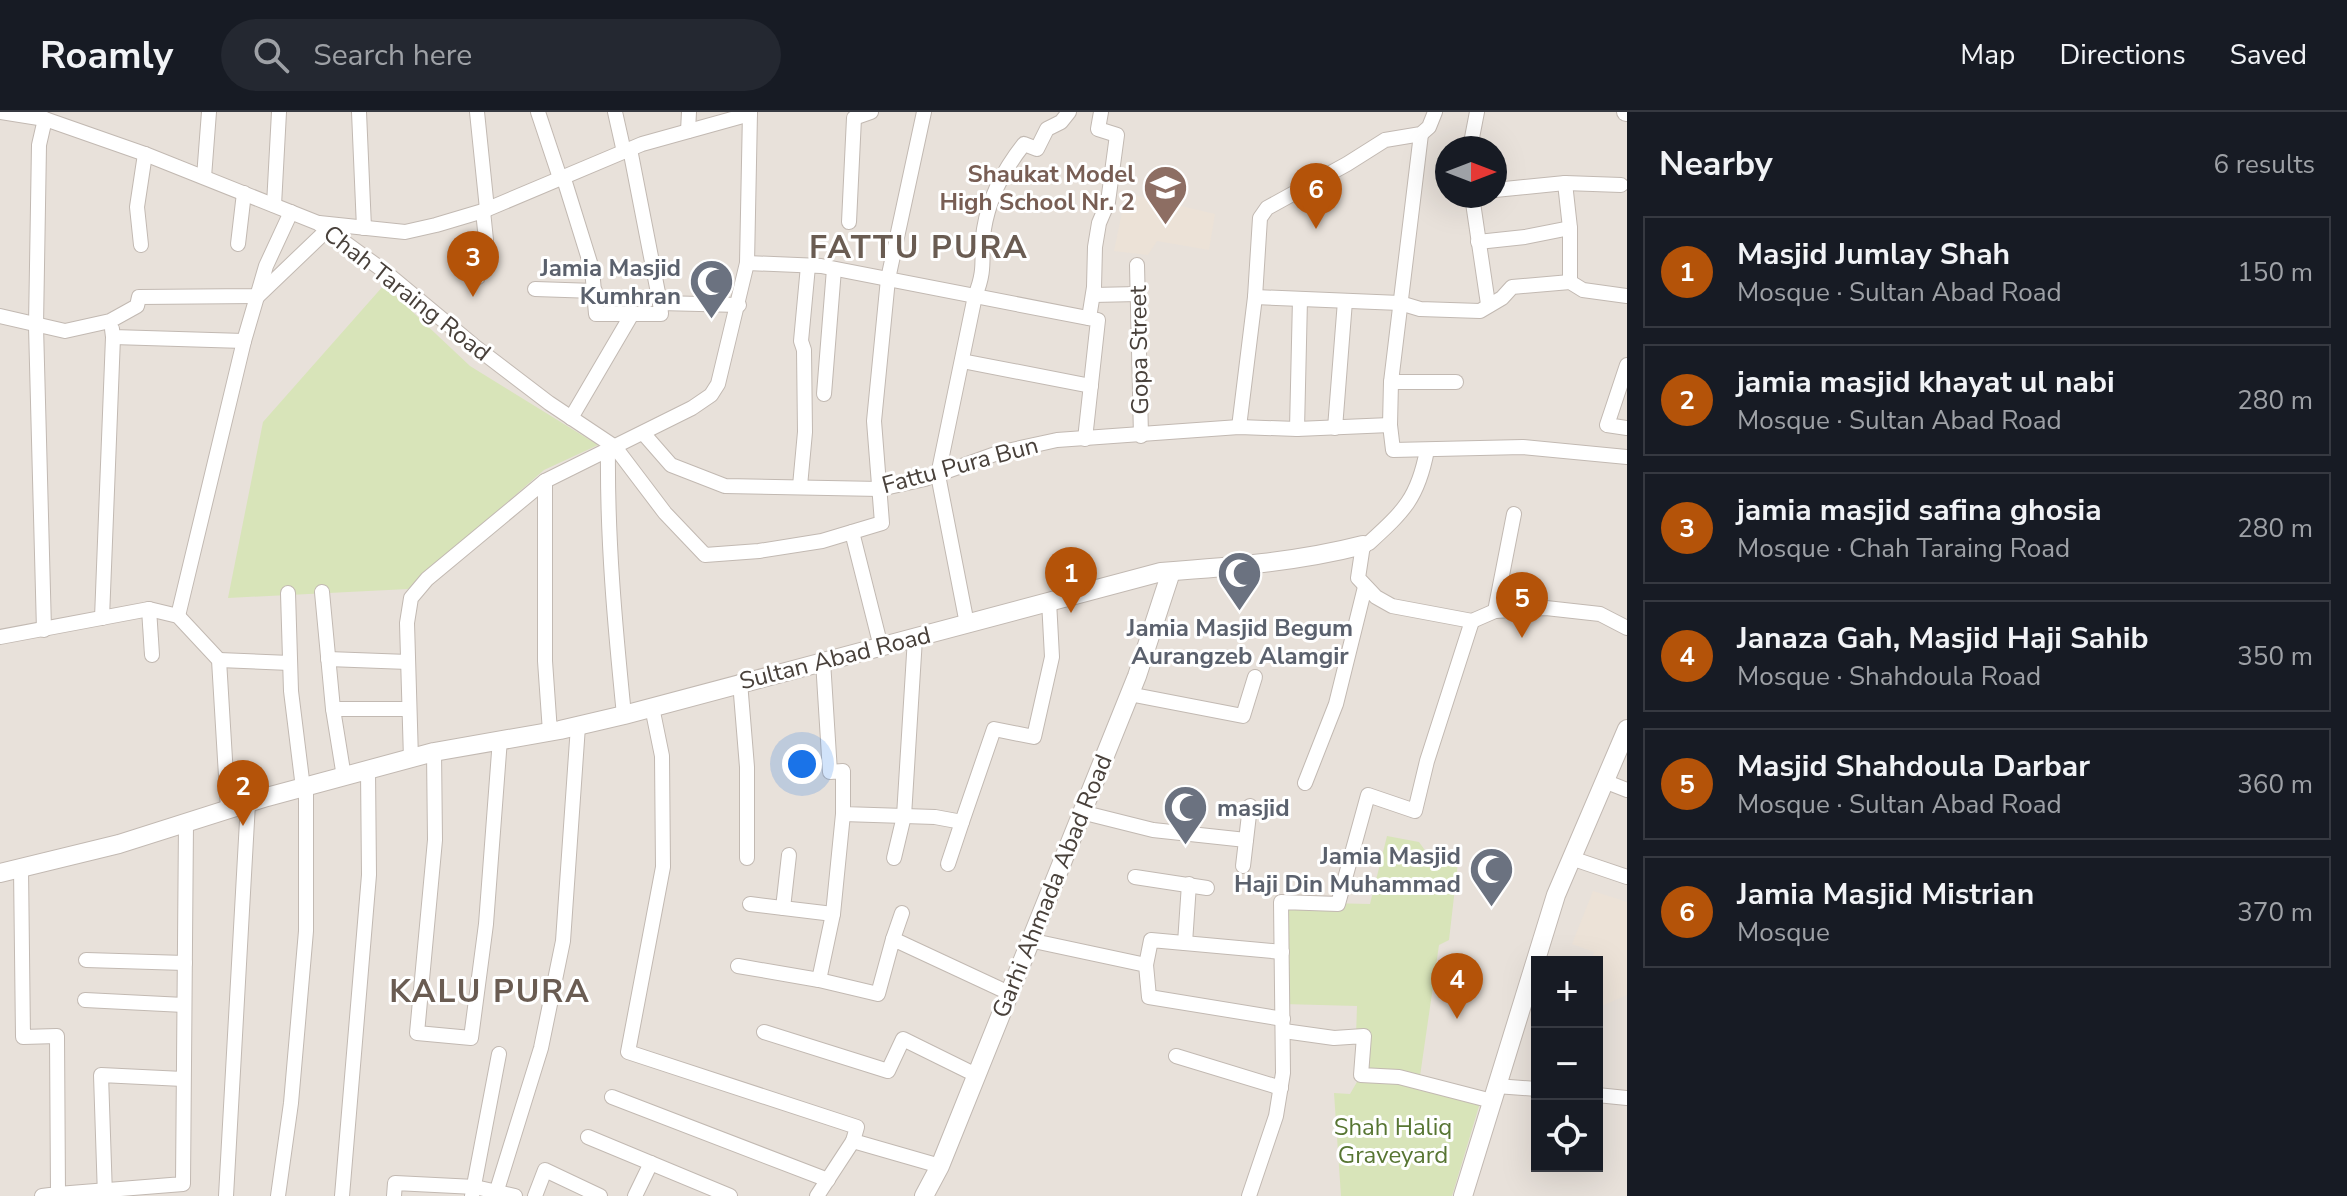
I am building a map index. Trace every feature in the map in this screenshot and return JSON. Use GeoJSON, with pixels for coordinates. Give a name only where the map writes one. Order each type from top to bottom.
{"type":"FeatureCollection","features":[{"type":"Feature","properties":{"kind":"street","name":"Chah Taraing Road"},"geometry":{"type":"LineString","coordinates":[[0,112],[45,119],[145,154],[323,226],[384,271],[473,345],[611,448],[705,555],[759,551],[822,541],[852,532]]}},
{"type":"Feature","properties":{"kind":"street"},"geometry":{"type":"LineString","coordinates":[[204,177],[209,112]]}},
{"type":"Feature","properties":{"kind":"street"},"geometry":{"type":"LineString","coordinates":[[274,205],[279,112]]}},
{"type":"Feature","properties":{"kind":"street"},"geometry":{"type":"LineString","coordinates":[[359,112],[364,228]]}},
{"type":"Feature","properties":{"kind":"street"},"geometry":{"type":"LineString","coordinates":[[477,112],[486,240],[478,277]]}},
{"type":"Feature","properties":{"kind":"street"},"geometry":{"type":"LineString","coordinates":[[538,112],[558,172],[564,179],[592,269],[596,314],[661,314],[627,151],[615,112]]}},
{"type":"Feature","properties":{"kind":"street"},"geometry":{"type":"LineString","coordinates":[[688,131],[689,112]]}},
{"type":"Feature","properties":{"kind":"street"},"geometry":{"type":"LineString","coordinates":[[849,222],[854,118],[871,112]]}},
{"type":"Feature","properties":{"kind":"street"},"geometry":{"type":"LineString","coordinates":[[881,647],[852,532],[882,523],[874,421],[888,279],[924,112]]}},
{"type":"Feature","properties":{"kind":"street"},"geometry":{"type":"LineString","coordinates":[[967,624],[938,475],[975,296],[983,276],[984,229],[995,191],[1024,144],[1037,149],[1047,129],[1061,122],[1069,112]]}},
{"type":"Feature","properties":{"kind":"street"},"geometry":{"type":"LineString","coordinates":[[1089,318],[1095,247],[1099,223],[1108,202],[1117,135],[1098,129],[1101,112]]}},
{"type":"Feature","properties":{"kind":"street"},"geometry":{"type":"LineString","coordinates":[[1239,427],[1255,297],[1257,226],[1267,208],[1385,140],[1421,134],[1429,127],[1435,112]]}},
{"type":"Feature","properties":{"kind":"street"},"geometry":{"type":"LineString","coordinates":[[1472,136],[1477,112]]}},
{"type":"Feature","properties":{"kind":"street"},"geometry":{"type":"LineString","coordinates":[[0,316],[65,331],[110,321],[137,306],[139,297],[258,296],[323,226],[405,232],[485,210],[627,151],[750,113],[747,263],[718,384],[711,395],[692,408],[545,481],[427,579],[411,598],[407,623],[411,759]]}},
{"type":"Feature","properties":{"kind":"street"},"geometry":{"type":"LineString","coordinates":[[44,630],[36,326],[39,145],[45,119]]}},
{"type":"Feature","properties":{"kind":"street"},"geometry":{"type":"LineString","coordinates":[[1421,134],[1391,382],[1393,450],[1523,447],[1627,457]]}},
{"type":"Feature","properties":{"kind":"street"},"geometry":{"type":"LineString","coordinates":[[141,245],[137,207],[145,154]]}},
{"type":"Feature","properties":{"kind":"street"},"geometry":{"type":"LineString","coordinates":[[1565,183],[1570,228],[1570,282]]}},
{"type":"Feature","properties":{"kind":"street"},"geometry":{"type":"LineString","coordinates":[[1507,189],[1565,183],[1621,185]]}},
{"type":"Feature","properties":{"kind":"street"},"geometry":{"type":"LineString","coordinates":[[238,244],[244,193]]}},
{"type":"Feature","properties":{"kind":"street"},"geometry":{"type":"LineString","coordinates":[[1474,208],[1488,304]]}},
{"type":"Feature","properties":{"kind":"street"},"geometry":{"type":"LineString","coordinates":[[178,616],[244,341],[266,266],[291,212]]}},
{"type":"Feature","properties":{"kind":"street"},"geometry":{"type":"LineString","coordinates":[[1478,242],[1570,228]]}},
{"type":"Feature","properties":{"kind":"street"},"geometry":{"type":"LineString","coordinates":[[747,263],[834,269],[1098,320],[1085,439]]}},
{"type":"Feature","properties":{"kind":"street","name":"Gopa Street"},"geometry":{"type":"LineString","coordinates":[[1137,265],[1141,436]]}},
{"type":"Feature","properties":{"kind":"street"},"geometry":{"type":"LineString","coordinates":[[800,486],[805,432],[804,350],[801,341],[808,266]]}},
{"type":"Feature","properties":{"kind":"street"},"geometry":{"type":"LineString","coordinates":[[824,394],[834,269]]}},
{"type":"Feature","properties":{"kind":"street"},"geometry":{"type":"LineString","coordinates":[[1255,297],[1400,303],[1420,309],[1480,311],[1502,298],[1512,287],[1570,282],[1583,290],[1627,296]]}},
{"type":"Feature","properties":{"kind":"street"},"geometry":{"type":"LineString","coordinates":[[535,289],[595,291]]}},
{"type":"Feature","properties":{"kind":"street"},"geometry":{"type":"LineString","coordinates":[[1093,295],[1138,294]]}},
{"type":"Feature","properties":{"kind":"street"},"geometry":{"type":"LineString","coordinates":[[1297,429],[1300,299]]}},
{"type":"Feature","properties":{"kind":"street"},"geometry":{"type":"LineString","coordinates":[[1335,428],[1345,301]]}},
{"type":"Feature","properties":{"kind":"street"},"geometry":{"type":"LineString","coordinates":[[660,303],[739,305]]}},
{"type":"Feature","properties":{"kind":"street"},"geometry":{"type":"LineString","coordinates":[[571,418],[632,314]]}},
{"type":"Feature","properties":{"kind":"street"},"geometry":{"type":"LineString","coordinates":[[102,618],[113,337],[110,321]]}},
{"type":"Feature","properties":{"kind":"street"},"geometry":{"type":"LineString","coordinates":[[113,337],[244,341]]}},
{"type":"Feature","properties":{"kind":"street"},"geometry":{"type":"LineString","coordinates":[[962,361],[1091,386]]}},
{"type":"Feature","properties":{"kind":"street"},"geometry":{"type":"LineString","coordinates":[[1599,453],[1627,365]]}},
{"type":"Feature","properties":{"kind":"street"},"geometry":{"type":"LineString","coordinates":[[1391,382],[1456,382]]}},
{"type":"Feature","properties":{"kind":"street","name":"Fattu Pura Bun"},"geometry":{"type":"LineString","coordinates":[[643,433],[671,465],[725,486],[880,489],[938,475],[998,453],[1057,440],[1239,427],[1297,429],[1390,425]]}},
{"type":"Feature","properties":{"kind":"street"},"geometry":{"type":"LineString","coordinates":[[1607,425],[1627,428]]}},
{"type":"Feature","properties":{"kind":"street"},"geometry":{"type":"LineString","coordinates":[[611,448],[608,514],[624,715]]}},
{"type":"Feature","properties":{"kind":"street"},"geometry":{"type":"LineString","coordinates":[[1427,450],[1421,480],[1400,514],[1363,545],[1358,578],[1365,587],[1392,606],[1472,621],[1495,611],[1546,608],[1600,614],[1627,628]]}},
{"type":"Feature","properties":{"kind":"street"},"geometry":{"type":"LineString","coordinates":[[545,481],[545,661],[550,732]]}},
{"type":"Feature","properties":{"kind":"street"},"geometry":{"type":"LineString","coordinates":[[1495,611],[1514,514]]}},
{"type":"Feature","properties":{"kind":"street","name":"Sultan Abad Road"},"geometry":{"type":"LineString","coordinates":[[0,873],[119,844],[248,803],[434,752],[550,732],[624,715],[1049,601],[1171,572],[1326,555],[1363,545]]}},
{"type":"Feature","properties":{"kind":"street","name":"Garhi Ahmada Abad Road"},"geometry":{"type":"LineString","coordinates":[[924,1196],[940,1166],[1129,694],[1171,572]]}},
{"type":"Feature","properties":{"kind":"street"},"geometry":{"type":"LineString","coordinates":[[1305,783],[1336,704],[1365,587]]}},
{"type":"Feature","properties":{"kind":"street"},"geometry":{"type":"LineString","coordinates":[[322,592],[333,709],[344,777]]}},
{"type":"Feature","properties":{"kind":"street"},"geometry":{"type":"LineString","coordinates":[[278,1196],[291,1103],[306,931],[304,788],[290,663],[288,593]]}},
{"type":"Feature","properties":{"kind":"street"},"geometry":{"type":"LineString","coordinates":[[948,864],[994,729],[1034,737],[1052,657],[1049,601]]}},
{"type":"Feature","properties":{"kind":"street"},"geometry":{"type":"LineString","coordinates":[[0,637],[149,609],[178,616],[219,660],[228,809]]}},
{"type":"Feature","properties":{"kind":"street"},"geometry":{"type":"LineString","coordinates":[[149,609],[152,655]]}},
{"type":"Feature","properties":{"kind":"street"},"geometry":{"type":"LineString","coordinates":[[1249,1196],[1276,1116],[1281,1088],[1284,1025],[1281,902],[1338,904],[1368,795],[1415,811],[1427,761],[1472,621]]}},
{"type":"Feature","properties":{"kind":"street"},"geometry":{"type":"LineString","coordinates":[[894,858],[904,816],[915,638]]}},
{"type":"Feature","properties":{"kind":"street"},"geometry":{"type":"LineString","coordinates":[[328,659],[408,662]]}},
{"type":"Feature","properties":{"kind":"street"},"geometry":{"type":"LineString","coordinates":[[219,660],[290,663]]}},
{"type":"Feature","properties":{"kind":"street"},"geometry":{"type":"LineString","coordinates":[[819,980],[833,914],[843,814],[843,771],[830,772],[823,661]]}},
{"type":"Feature","properties":{"kind":"street"},"geometry":{"type":"LineString","coordinates":[[1129,694],[1243,716],[1255,677]]}},
{"type":"Feature","properties":{"kind":"street"},"geometry":{"type":"LineString","coordinates":[[740,682],[747,767],[747,858]]}},
{"type":"Feature","properties":{"kind":"street"},"geometry":{"type":"LineString","coordinates":[[612,1097],[824,1190],[853,1141],[857,1127],[628,1052],[663,867],[662,756],[652,707]]}},
{"type":"Feature","properties":{"kind":"street"},"geometry":{"type":"LineString","coordinates":[[333,709],[409,709]]}},
{"type":"Feature","properties":{"kind":"street"},"geometry":{"type":"LineString","coordinates":[[497,1190],[541,1048],[563,941],[578,726]]}},
{"type":"Feature","properties":{"kind":"street"},"geometry":{"type":"LineString","coordinates":[[1463,1196],[1539,946],[1571,858],[1627,729]]}},
{"type":"Feature","properties":{"kind":"street"},"geometry":{"type":"LineString","coordinates":[[434,752],[435,840],[417,1033],[471,1038],[486,924],[500,739]]}},
{"type":"Feature","properties":{"kind":"street"},"geometry":{"type":"LineString","coordinates":[[342,1196],[369,875],[368,771]]}},
{"type":"Feature","properties":{"kind":"street"},"geometry":{"type":"LineString","coordinates":[[1604,781],[1627,790]]}},
{"type":"Feature","properties":{"kind":"street"},"geometry":{"type":"LineString","coordinates":[[226,1196],[248,803]]}},
{"type":"Feature","properties":{"kind":"street"},"geometry":{"type":"LineString","coordinates":[[1243,866],[1250,806]]}},
{"type":"Feature","properties":{"kind":"street"},"geometry":{"type":"LineString","coordinates":[[1081,812],[1153,830],[1246,840]]}},
{"type":"Feature","properties":{"kind":"street"},"geometry":{"type":"LineString","coordinates":[[843,814],[935,817],[962,822]]}},
{"type":"Feature","properties":{"kind":"street"},"geometry":{"type":"LineString","coordinates":[[42,1196],[169,1191],[183,1184],[186,823]]}},
{"type":"Feature","properties":{"kind":"street"},"geometry":{"type":"LineString","coordinates":[[783,908],[789,855]]}},
{"type":"Feature","properties":{"kind":"street"},"geometry":{"type":"LineString","coordinates":[[1571,858],[1627,877]]}},
{"type":"Feature","properties":{"kind":"street"},"geometry":{"type":"LineString","coordinates":[[21,868],[23,1037],[57,1036],[58,1195]]}},
{"type":"Feature","properties":{"kind":"street"},"geometry":{"type":"LineString","coordinates":[[1135,877],[1207,888]]}},
{"type":"Feature","properties":{"kind":"street"},"geometry":{"type":"LineString","coordinates":[[1185,943],[1189,884]]}},
{"type":"Feature","properties":{"kind":"street"},"geometry":{"type":"LineString","coordinates":[[750,904],[833,914]]}},
{"type":"Feature","properties":{"kind":"street"},"geometry":{"type":"LineString","coordinates":[[738,966],[878,994],[902,913]]}},
{"type":"Feature","properties":{"kind":"street"},"geometry":{"type":"LineString","coordinates":[[893,939],[1009,993]]}},
{"type":"Feature","properties":{"kind":"street"},"geometry":{"type":"LineString","coordinates":[[1029,940],[1146,965]]}},
{"type":"Feature","properties":{"kind":"street"},"geometry":{"type":"LineString","coordinates":[[1282,952],[1151,940],[1146,965],[1149,997],[1334,1038],[1364,1036],[1361,1075],[1399,1077],[1494,1094],[1531,1090]]}},
{"type":"Feature","properties":{"kind":"street"},"geometry":{"type":"LineString","coordinates":[[86,960],[185,963]]}},
{"type":"Feature","properties":{"kind":"street"},"geometry":{"type":"LineString","coordinates":[[85,1000],[184,1005]]}},
{"type":"Feature","properties":{"kind":"street"},"geometry":{"type":"LineString","coordinates":[[764,1032],[888,1071],[903,1039],[976,1075]]}},
{"type":"Feature","properties":{"kind":"street"},"geometry":{"type":"LineString","coordinates":[[474,1191],[499,1054]]}},
{"type":"Feature","properties":{"kind":"street"},"geometry":{"type":"LineString","coordinates":[[1176,1056],[1281,1088]]}},
{"type":"Feature","properties":{"kind":"street"},"geometry":{"type":"LineString","coordinates":[[106,1193],[101,1075],[183,1079]]}},
{"type":"Feature","properties":{"kind":"street"},"geometry":{"type":"LineString","coordinates":[[1603,1096],[1627,1098]]}},
{"type":"Feature","properties":{"kind":"street"},"geometry":{"type":"LineString","coordinates":[[588,1137],[730,1196]]}},
{"type":"Feature","properties":{"kind":"street"},"geometry":{"type":"LineString","coordinates":[[853,1141],[940,1166]]}},
{"type":"Feature","properties":{"kind":"street"},"geometry":{"type":"LineString","coordinates":[[635,1196],[651,1163]]}},
{"type":"Feature","properties":{"kind":"street"},"geometry":{"type":"LineString","coordinates":[[535,1196],[545,1170],[600,1196]]}},
{"type":"Feature","properties":{"kind":"street"},"geometry":{"type":"LineString","coordinates":[[394,1196],[395,1183],[474,1191],[497,1190],[515,1196]]}},
{"type":"Feature","properties":{"kind":"shaded area"},"geometry":{"type":"Polygon","coordinates":[[[0,112],[1627,112],[1627,1196],[0,1196],[0,112]]]}},
{"type":"Feature","properties":{"kind":"shaded area","name":"Shaukat Model High School Nr. 2"},"geometry":{"type":"Polygon","coordinates":[[[1126,193],[1215,214],[1209,250],[1157,241],[1148,255],[1114,251],[1126,193]]]}},
{"type":"Feature","properties":{"kind":"shaded area"},"geometry":{"type":"Polygon","coordinates":[[[1593,891],[1627,902],[1627,995],[1603,1005],[1603,956],[1593,956],[1594,952],[1572,944],[1593,891]]]}},
{"type":"Feature","properties":{"kind":"green space"},"geometry":{"type":"Polygon","coordinates":[[[384,285],[470,366],[598,445],[544,470],[408,589],[228,598],[263,422],[384,285]]]}},
{"type":"Feature","properties":{"kind":"green space","name":"Shah Haliq Graveyard"},"geometry":{"type":"Polygon","coordinates":[[[1387,836],[1419,842],[1429,856],[1458,862],[1449,940],[1439,945],[1418,1090],[1480,1103],[1452,1196],[1341,1196],[1334,1093],[1350,1094],[1361,1075],[1356,1036],[1357,1006],[1283,1004],[1281,902],[1370,904],[1387,836]]]}},
{"type":"Feature","properties":{"kind":"place","name":"Shaukat Model High School Nr. 2"},"geometry":{"type":"Point","coordinates":[1166,227]}},
{"type":"Feature","properties":{"kind":"place","name":"Jamia Masjid Mistrian"},"geometry":{"type":"Point","coordinates":[1316,229]}},
{"type":"Feature","properties":{"kind":"place","name":"jamia masjid safina ghosia"},"geometry":{"type":"Point","coordinates":[473,297]}},
{"type":"Feature","properties":{"kind":"place","name":"Jamia Masjid Kumhran"},"geometry":{"type":"Point","coordinates":[712,321]}},
{"type":"Feature","properties":{"kind":"place","name":"Masjid Jumlay Shah"},"geometry":{"type":"Point","coordinates":[1071,613]}},
{"type":"Feature","properties":{"kind":"place","name":"Jamia Masjid Begum Aurangzeb Alamgir"},"geometry":{"type":"Point","coordinates":[1240,613]}},
{"type":"Feature","properties":{"kind":"place","name":"Masjid Shahdoula Darbar"},"geometry":{"type":"Point","coordinates":[1522,638]}},
{"type":"Feature","properties":{"kind":"place","name":"jamia masjid khayat ul nabi"},"geometry":{"type":"Point","coordinates":[243,826]}},
{"type":"Feature","properties":{"kind":"place","name":"masjid"},"geometry":{"type":"Point","coordinates":[1186,847]}},
{"type":"Feature","properties":{"kind":"place","name":"Jamia Masjid Haji Din Muhammad"},"geometry":{"type":"Point","coordinates":[1492,909]}},
{"type":"Feature","properties":{"kind":"place","name":"Janaza Gah, Masjid Haji Sahib"},"geometry":{"type":"Point","coordinates":[1457,1019]}},
{"type":"Feature","properties":{"kind":"district","name":"FATTU PURA"},"geometry":{"type":"Point","coordinates":[919,247]}},
{"type":"Feature","properties":{"kind":"district","name":"KALU PURA"},"geometry":{"type":"Point","coordinates":[490,991]}}]}
